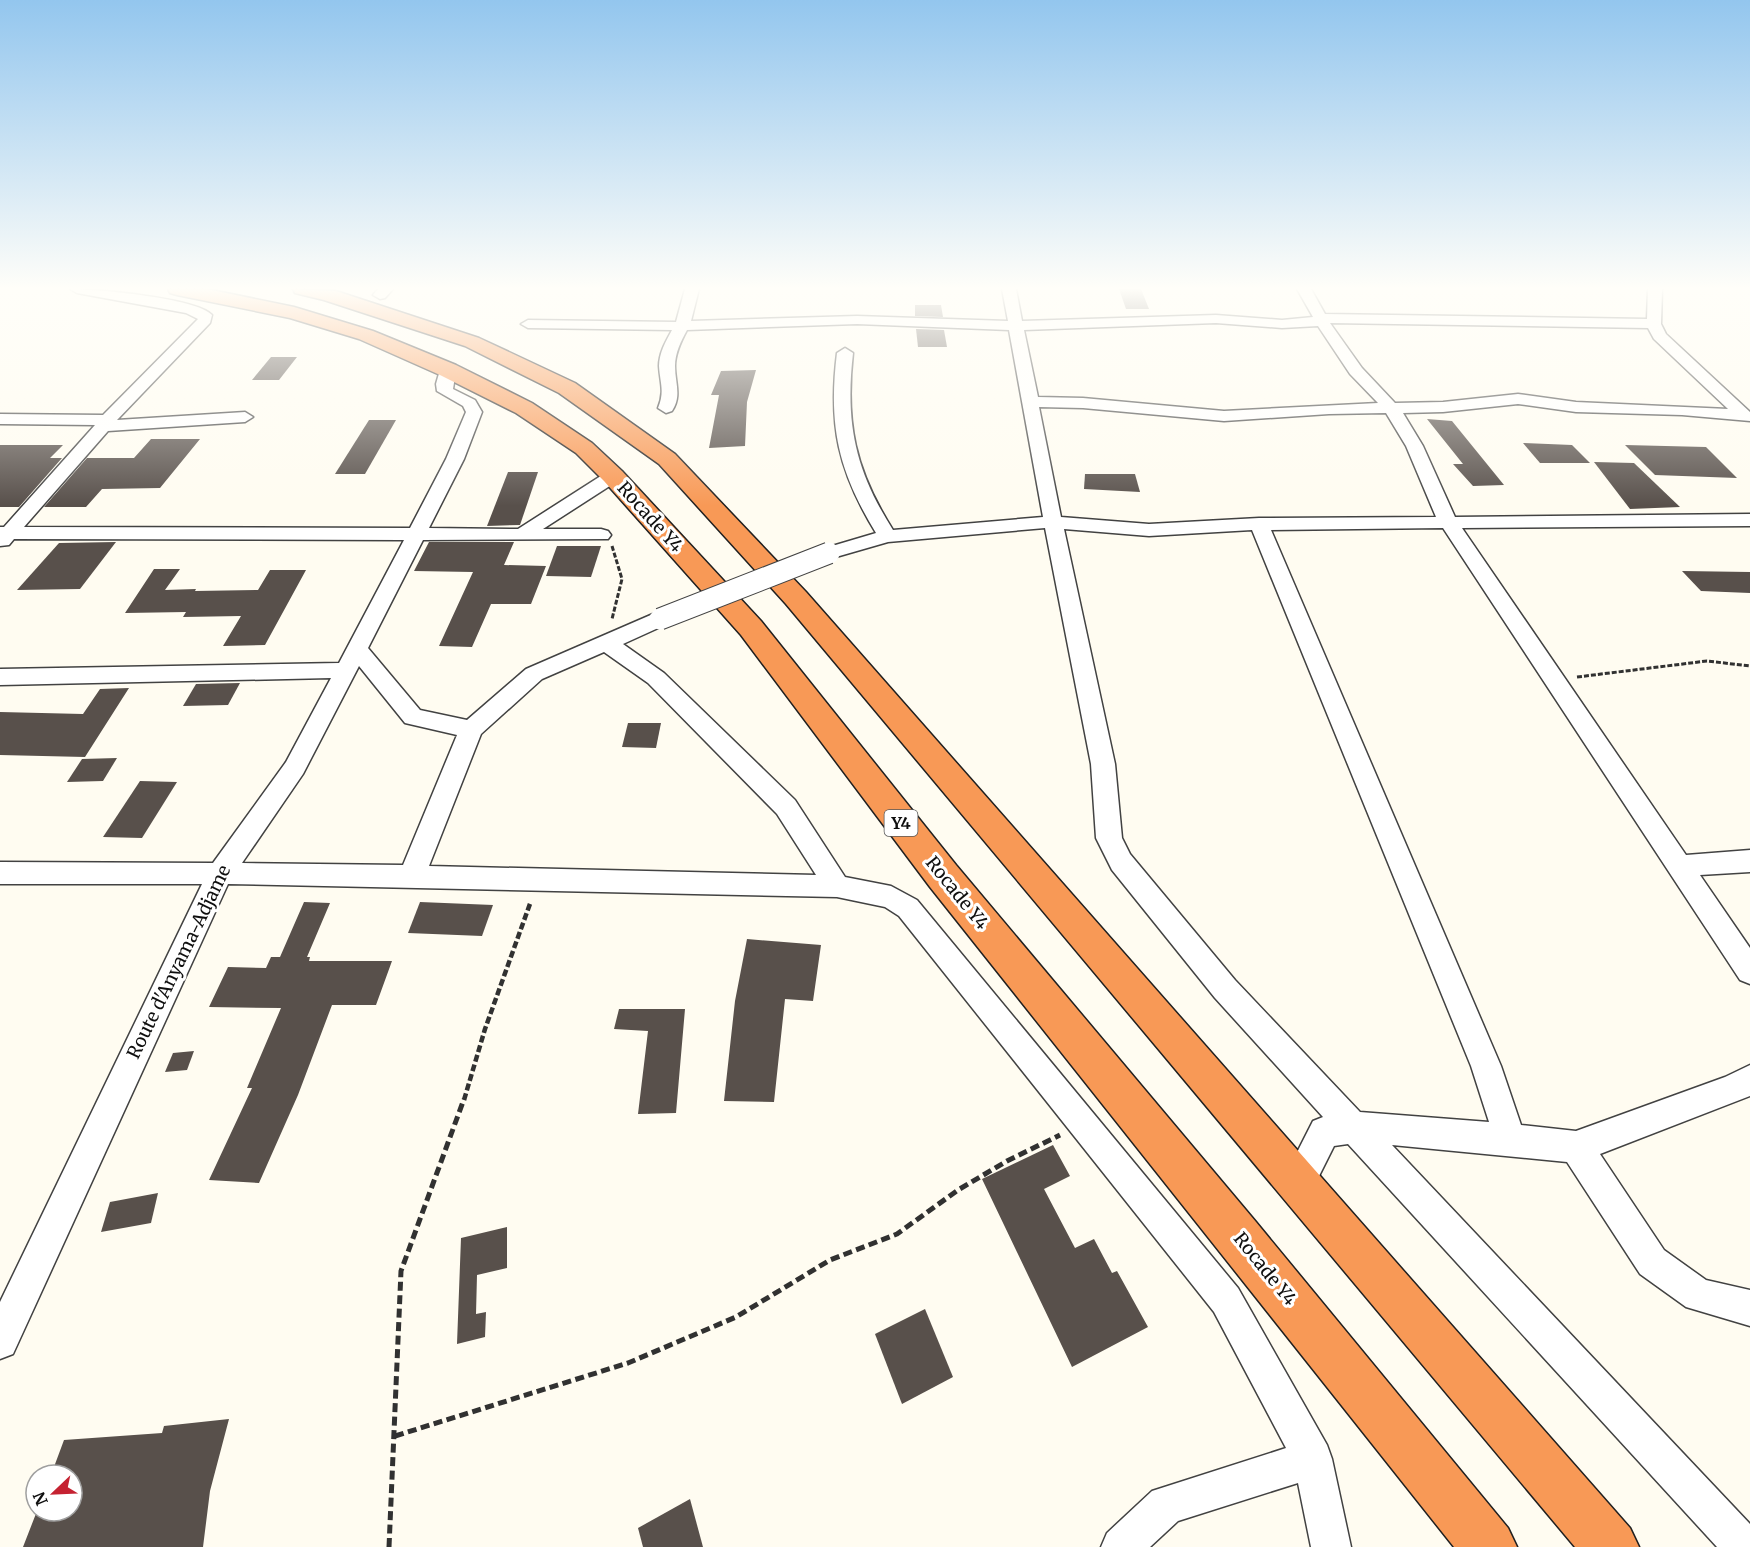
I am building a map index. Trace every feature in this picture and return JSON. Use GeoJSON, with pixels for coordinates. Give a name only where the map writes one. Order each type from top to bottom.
{"type":"FeatureCollection","features":[{"type":"Feature","properties":{"kind":"highway","name":"Rocade Y4"},"geometry":{"type":"LineString","coordinates":[[428,361],[524,408],[584,448],[613,476],[751,628],[943,876],[1240,1238],[1489,1547]]}},
{"type":"Feature","properties":{"kind":"highway"},"geometry":{"type":"LineString","coordinates":[[512,361],[567,388],[667,459],[796,598],[1611,1547]]}},
{"type":"Feature","properties":{"kind":"street"},"geometry":{"type":"LineString","coordinates":[[3,536],[162,361]]}},
{"type":"Feature","properties":{"kind":"street"},"geometry":{"type":"LineString","coordinates":[[666,408],[671,395],[668,361]]}},
{"type":"Feature","properties":{"kind":"street"},"geometry":{"type":"LineString","coordinates":[[844,361],[841,409],[851,460],[870,509],[887,536]]}},
{"type":"Feature","properties":{"kind":"street"},"geometry":{"type":"LineString","coordinates":[[1022,361],[1102,764],[1109,838],[1121,862],[1224,989],[1356,1127],[1744,1547]]}},
{"type":"Feature","properties":{"kind":"street"},"geometry":{"type":"LineString","coordinates":[[1350,361],[1392,408],[1417,452],[1434,498],[1448,522],[1750,971]]}},
{"type":"Feature","properties":{"kind":"street"},"geometry":{"type":"LineString","coordinates":[[1686,361],[1747,418]]}},
{"type":"Feature","properties":{"kind":"street","name":"Route d'Anyama-Adjame"},"geometry":{"type":"LineString","coordinates":[[0,1341],[220,873],[295,768],[418,534],[469,430],[474,412],[469,403],[445,391],[444,384],[448,370]]}},
{"type":"Feature","properties":{"kind":"street"},"geometry":{"type":"LineString","coordinates":[[1030,402],[1103,405],[1224,416],[1296,411],[1455,406],[1518,399],[1576,407],[1682,410],[1747,418]]}},
{"type":"Feature","properties":{"kind":"street"},"geometry":{"type":"LineString","coordinates":[[0,419],[106,423],[245,417]]}},
{"type":"Feature","properties":{"kind":"street"},"geometry":{"type":"LineString","coordinates":[[521,535],[613,476]]}},
{"type":"Feature","properties":{"kind":"street"},"geometry":{"type":"LineString","coordinates":[[412,876],[471,729],[534,674],[660,619],[829,553],[887,536],[1053,522],[1149,530],[1260,524],[1750,520]]}},
{"type":"Feature","properties":{"kind":"street"},"geometry":{"type":"LineString","coordinates":[[1260,524],[1486,1066],[1510,1139]]}},
{"type":"Feature","properties":{"kind":"street"},"geometry":{"type":"LineString","coordinates":[[3,536],[601,535]]}},
{"type":"Feature","properties":{"kind":"street"},"geometry":{"type":"LineString","coordinates":[[607,643],[656,678],[786,807],[837,886]]}},
{"type":"Feature","properties":{"kind":"street"},"geometry":{"type":"LineString","coordinates":[[0,677],[352,660],[413,717],[471,729]]}},
{"type":"Feature","properties":{"kind":"street"},"geometry":{"type":"LineString","coordinates":[[1680,866],[1750,861]]}},
{"type":"Feature","properties":{"kind":"street"},"geometry":{"type":"LineString","coordinates":[[0,873],[220,873],[837,886],[891,897],[908,908],[1226,1300],[1313,1459],[1330,1547]]}},
{"type":"Feature","properties":{"kind":"street"},"geometry":{"type":"LineString","coordinates":[[1297,1184],[1324,1132],[1356,1127],[1510,1139],[1576,1147],[1733,1089],[1750,1080]]}},
{"type":"Feature","properties":{"kind":"street"},"geometry":{"type":"LineString","coordinates":[[1576,1147],[1653,1262],[1698,1295],[1750,1308]]}},
{"type":"Feature","properties":{"kind":"street"},"geometry":{"type":"LineString","coordinates":[[1121,1547],[1166,1505],[1313,1459]]}},
{"type":"Feature","properties":{"kind":"path"},"geometry":{"type":"LineString","coordinates":[[601,535],[611,545],[622,579],[607,643]]}},
{"type":"Feature","properties":{"kind":"path"},"geometry":{"type":"LineString","coordinates":[[1555,679],[1707,661],[1750,666]]}},
{"type":"Feature","properties":{"kind":"path"},"geometry":{"type":"LineString","coordinates":[[389,1547],[401,1271],[458,1120],[485,1029],[538,881]]}},
{"type":"Feature","properties":{"kind":"path"},"geometry":{"type":"LineString","coordinates":[[395,1436],[628,1364],[736,1317],[830,1260],[897,1234],[958,1190],[1006,1161],[1084,1124]]}},
{"type":"Feature","properties":{"kind":"building"},"geometry":{"type":"Polygon","coordinates":[[[268,361],[294,361],[279,380],[252,380],[268,361]]]}},
{"type":"Feature","properties":{"kind":"building"},"geometry":{"type":"Polygon","coordinates":[[[756,370],[747,402],[745,446],[709,448],[719,395],[711,395],[721,371],[756,370]]]}},
{"type":"Feature","properties":{"kind":"building"},"geometry":{"type":"Polygon","coordinates":[[[1427,419],[1452,421],[1504,485],[1473,486],[1453,464],[1463,464],[1427,419]]]}},
{"type":"Feature","properties":{"kind":"building"},"geometry":{"type":"Polygon","coordinates":[[[369,420],[396,420],[365,474],[335,474],[369,420]]]}},
{"type":"Feature","properties":{"kind":"building"},"geometry":{"type":"Polygon","coordinates":[[[151,439],[200,439],[160,488],[102,489],[86,507],[44,507],[87,458],[134,458],[151,439]]]}},
{"type":"Feature","properties":{"kind":"building"},"geometry":{"type":"Polygon","coordinates":[[[1523,443],[1572,445],[1590,463],[1540,463],[1523,443]]]}},
{"type":"Feature","properties":{"kind":"building"},"geometry":{"type":"Polygon","coordinates":[[[0,445],[63,445],[50,458],[62,458],[19,507],[0,507],[0,445]]]}},
{"type":"Feature","properties":{"kind":"building"},"geometry":{"type":"Polygon","coordinates":[[[1625,445],[1706,447],[1737,478],[1655,475],[1625,445]]]}},
{"type":"Feature","properties":{"kind":"building"},"geometry":{"type":"Polygon","coordinates":[[[1594,462],[1634,463],[1680,507],[1630,509],[1594,462]]]}},
{"type":"Feature","properties":{"kind":"building"},"geometry":{"type":"Polygon","coordinates":[[[508,472],[538,472],[520,525],[487,526],[508,472]]]}},
{"type":"Feature","properties":{"kind":"building"},"geometry":{"type":"Polygon","coordinates":[[[1085,474],[1135,474],[1140,492],[1084,489],[1085,474]]]}},
{"type":"Feature","properties":{"kind":"building"},"geometry":{"type":"Polygon","coordinates":[[[116,542],[80,589],[17,590],[59,543],[116,542]]]}},
{"type":"Feature","properties":{"kind":"building"},"geometry":{"type":"Polygon","coordinates":[[[429,542],[514,542],[504,565],[546,566],[531,604],[491,604],[472,647],[439,646],[473,572],[414,571],[429,542]]]}},
{"type":"Feature","properties":{"kind":"building"},"geometry":{"type":"Polygon","coordinates":[[[557,546],[601,546],[591,577],[546,576],[557,546]]]}},
{"type":"Feature","properties":{"kind":"building"},"geometry":{"type":"Polygon","coordinates":[[[154,569],[180,569],[165,590],[196,589],[195,591],[258,590],[270,570],[306,570],[265,645],[223,646],[241,616],[183,617],[186,612],[125,613],[154,569]]]}},
{"type":"Feature","properties":{"kind":"building"},"geometry":{"type":"Polygon","coordinates":[[[1682,571],[1750,572],[1750,593],[1701,591],[1682,571]]]}},
{"type":"Feature","properties":{"kind":"building"},"geometry":{"type":"Polygon","coordinates":[[[240,683],[228,705],[183,706],[196,684],[240,683]]]}},
{"type":"Feature","properties":{"kind":"building"},"geometry":{"type":"Polygon","coordinates":[[[129,688],[85,757],[0,755],[0,712],[83,714],[100,689],[129,688]]]}},
{"type":"Feature","properties":{"kind":"building"},"geometry":{"type":"Polygon","coordinates":[[[628,723],[661,723],[656,748],[622,747],[628,723]]]}},
{"type":"Feature","properties":{"kind":"building"},"geometry":{"type":"Polygon","coordinates":[[[117,758],[103,781],[67,782],[82,759],[117,758]]]}},
{"type":"Feature","properties":{"kind":"building"},"geometry":{"type":"Polygon","coordinates":[[[140,781],[177,782],[142,838],[103,837],[140,781]]]}},
{"type":"Feature","properties":{"kind":"building"},"geometry":{"type":"Polygon","coordinates":[[[304,902],[330,903],[307,957],[310,957],[309,961],[392,961],[376,1005],[332,1005],[298,1095],[259,1183],[209,1180],[252,1088],[247,1088],[281,1008],[209,1007],[228,967],[266,968],[271,957],[280,957],[304,902]]]}},
{"type":"Feature","properties":{"kind":"building"},"geometry":{"type":"Polygon","coordinates":[[[420,902],[493,905],[482,936],[408,933],[420,902]]]}},
{"type":"Feature","properties":{"kind":"building"},"geometry":{"type":"Polygon","coordinates":[[[747,939],[821,945],[813,1001],[785,999],[774,1102],[724,1101],[735,1001],[747,939]]]}},
{"type":"Feature","properties":{"kind":"building"},"geometry":{"type":"Polygon","coordinates":[[[619,1009],[685,1009],[676,1113],[638,1114],[648,1031],[614,1029],[619,1009]]]}},
{"type":"Feature","properties":{"kind":"building"},"geometry":{"type":"Polygon","coordinates":[[[194,1051],[187,1070],[165,1072],[173,1053],[194,1051]]]}},
{"type":"Feature","properties":{"kind":"building"},"geometry":{"type":"Polygon","coordinates":[[[1053,1145],[1070,1176],[1044,1189],[1075,1248],[1094,1239],[1112,1273],[1117,1271],[1148,1327],[1072,1367],[982,1179],[1053,1145]]]}},
{"type":"Feature","properties":{"kind":"building"},"geometry":{"type":"Polygon","coordinates":[[[158,1193],[151,1223],[101,1232],[110,1202],[158,1193]]]}},
{"type":"Feature","properties":{"kind":"building"},"geometry":{"type":"Polygon","coordinates":[[[507,1227],[507,1268],[477,1275],[476,1314],[486,1312],[485,1337],[457,1344],[461,1238],[507,1227]]]}},
{"type":"Feature","properties":{"kind":"building"},"geometry":{"type":"Polygon","coordinates":[[[925,1309],[953,1377],[902,1404],[875,1334],[925,1309]]]}},
{"type":"Feature","properties":{"kind":"building"},"geometry":{"type":"Polygon","coordinates":[[[229,1419],[210,1491],[203,1547],[23,1547],[32,1523],[84,1523],[84,1463],[55,1463],[64,1440],[162,1433],[164,1426],[229,1419]]]}},
{"type":"Feature","properties":{"kind":"building"},"geometry":{"type":"Polygon","coordinates":[[[690,1499],[703,1547],[643,1547],[638,1528],[690,1499]]]}}]}
